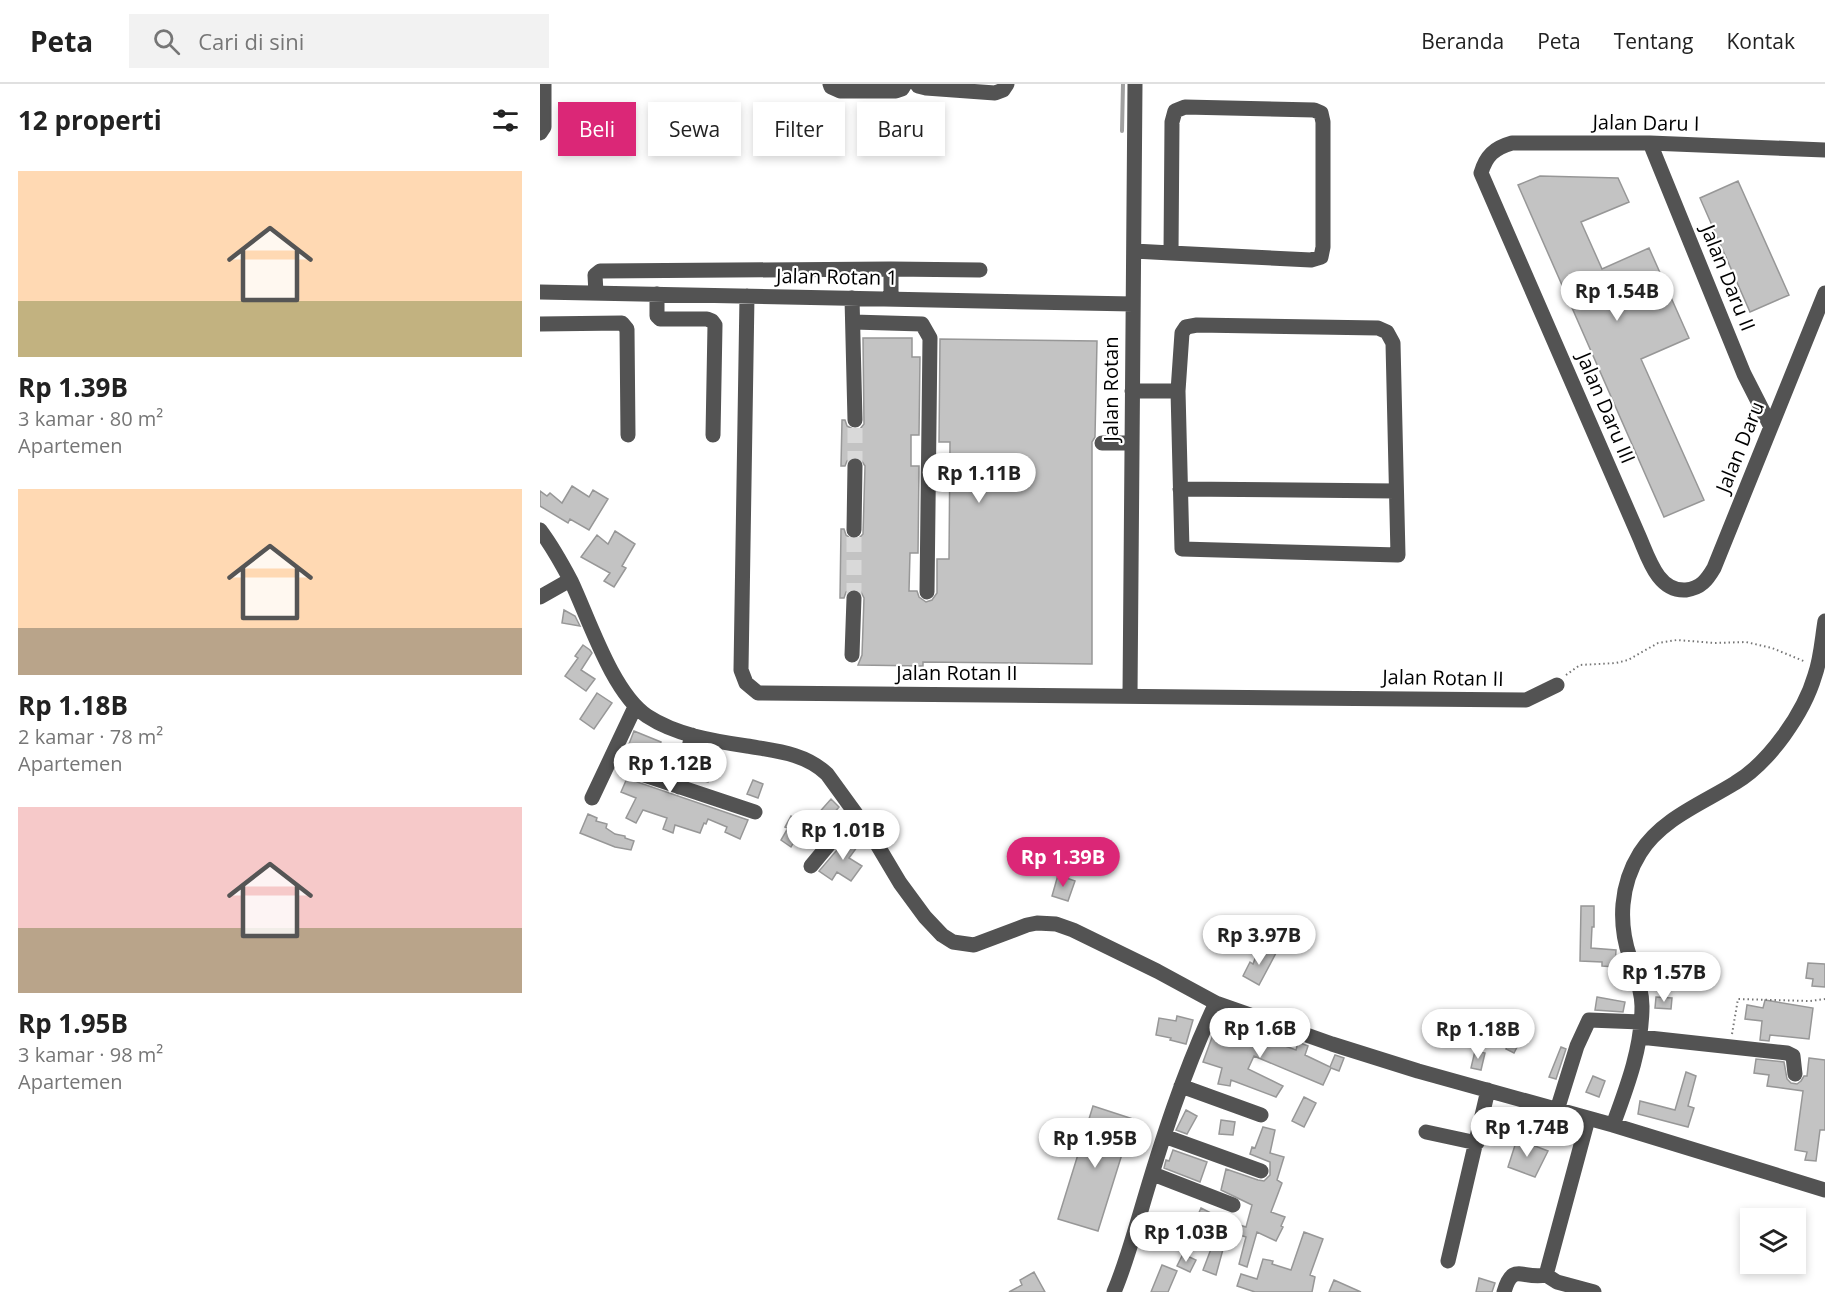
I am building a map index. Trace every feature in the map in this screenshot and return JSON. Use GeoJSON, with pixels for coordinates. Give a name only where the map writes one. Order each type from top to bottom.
{"type":"FeatureCollection","features":[{"type":"Feature","properties":{"kind":"street"},"geometry":{"type":"LineString","coordinates":[[540,133],[544,127],[544,84]]}},
{"type":"Feature","properties":{"kind":"street"},"geometry":{"type":"LineString","coordinates":[[830,84],[831,87],[840,91],[897,91],[905,84]]}},
{"type":"Feature","properties":{"kind":"street"},"geometry":{"type":"LineString","coordinates":[[918,84],[926,88],[995,93],[1003,90],[1007,84]]}},
{"type":"Feature","properties":{"kind":"street","name":"Jalan Rotan"},"geometry":{"type":"LineString","coordinates":[[1130,695],[1135,84]]}},
{"type":"Feature","properties":{"kind":"street"},"geometry":{"type":"LineString","coordinates":[[1134,251],[1171,253],[1311,260],[1321,257],[1323,247],[1323,122],[1321,113],[1185,107],[1175,111],[1172,122],[1171,253]]}},
{"type":"Feature","properties":{"kind":"street","name":"Jalan Daru I"},"geometry":{"type":"LineString","coordinates":[[1481,173],[1489,154],[1501,146],[1512,143],[1650,143],[1825,150]]}},
{"type":"Feature","properties":{"kind":"street","name":"Jalan Daru II"},"geometry":{"type":"LineString","coordinates":[[1650,143],[1744,374],[1771,427]]}},
{"type":"Feature","properties":{"kind":"street","name":"Jalan Daru III"},"geometry":{"type":"LineString","coordinates":[[1481,173],[1638,534],[1660,579],[1672,589]]}},
{"type":"Feature","properties":{"kind":"street"},"geometry":{"type":"LineString","coordinates":[[891,269],[891,299]]}},
{"type":"Feature","properties":{"kind":"street"},"geometry":{"type":"LineString","coordinates":[[596,293],[596,275],[600,271],[980,270]]}},
{"type":"Feature","properties":{"kind":"street","name":"Jalan Rotan 1"},"geometry":{"type":"LineString","coordinates":[[540,292],[1133,304]]}},
{"type":"Feature","properties":{"kind":"street","name":"Jalan Daru"},"geometry":{"type":"LineString","coordinates":[[1672,589],[1695,589],[1703,584],[1714,568],[1825,293]]}},
{"type":"Feature","properties":{"kind":"street"},"geometry":{"type":"LineString","coordinates":[[657,294],[657,316],[660,319],[707,319],[715,325],[713,435]]}},
{"type":"Feature","properties":{"kind":"street","name":"Jalan Rotan II"},"geometry":{"type":"LineString","coordinates":[[747,296],[741,670],[746,683],[758,693],[1526,700],[1557,685]]}},
{"type":"Feature","properties":{"kind":"street"},"geometry":{"type":"LineString","coordinates":[[852,298],[855,420]]}},
{"type":"Feature","properties":{"kind":"street"},"geometry":{"type":"LineString","coordinates":[[853,322],[922,324],[930,338],[927,591]]}},
{"type":"Feature","properties":{"kind":"street"},"geometry":{"type":"LineString","coordinates":[[540,324],[622,323],[625,326],[627,329],[627,435]]}},
{"type":"Feature","properties":{"kind":"street"},"geometry":{"type":"LineString","coordinates":[[1186,327],[1378,328],[1387,332],[1394,343],[1398,555],[1182,549],[1180,489],[1178,391],[1182,333],[1186,327]]}},
{"type":"Feature","properties":{"kind":"street"},"geometry":{"type":"LineString","coordinates":[[1132,391],[1178,391]]}},
{"type":"Feature","properties":{"kind":"street"},"geometry":{"type":"LineString","coordinates":[[1102,443],[1132,443]]}},
{"type":"Feature","properties":{"kind":"street"},"geometry":{"type":"LineString","coordinates":[[854,530],[855,466]]}},
{"type":"Feature","properties":{"kind":"street"},"geometry":{"type":"LineString","coordinates":[[1180,489],[1396,491]]}},
{"type":"Feature","properties":{"kind":"street"},"geometry":{"type":"LineString","coordinates":[[540,531],[570,580],[608,663],[635,707],[660,723],[692,735],[793,754],[808,760],[827,774],[900,884],[925,917],[942,935],[953,942],[974,945],[1027,925],[1056,924],[1147,966],[1216,1003],[1374,1058],[1613,1125],[1825,1190]]}},
{"type":"Feature","properties":{"kind":"street"},"geometry":{"type":"LineString","coordinates":[[540,597],[570,580]]}},
{"type":"Feature","properties":{"kind":"street"},"geometry":{"type":"LineString","coordinates":[[852,655],[854,598]]}},
{"type":"Feature","properties":{"kind":"street"},"geometry":{"type":"LineString","coordinates":[[1613,1125],[1628,1084],[1641,1030],[1641,993],[1624,938],[1622,920],[1626,885],[1633,866],[1641,850],[1653,837],[1671,821],[1737,782],[1761,761],[1790,726],[1811,687],[1816,672],[1825,621]]}},
{"type":"Feature","properties":{"kind":"street"},"geometry":{"type":"LineString","coordinates":[[592,798],[635,707]]}},
{"type":"Feature","properties":{"kind":"street"},"geometry":{"type":"LineString","coordinates":[[679,787],[692,735]]}},
{"type":"Feature","properties":{"kind":"street"},"geometry":{"type":"LineString","coordinates":[[644,775],[754,812]]}},
{"type":"Feature","properties":{"kind":"street"},"geometry":{"type":"LineString","coordinates":[[811,866],[855,813]]}},
{"type":"Feature","properties":{"kind":"street"},"geometry":{"type":"LineString","coordinates":[[1114,1292],[1127,1259],[1181,1086],[1198,1039],[1216,1003]]}},
{"type":"Feature","properties":{"kind":"street"},"geometry":{"type":"LineString","coordinates":[[1557,1110],[1577,1046],[1589,1020],[1731,1046],[1791,1054],[1796,1074]]}},
{"type":"Feature","properties":{"kind":"street"},"geometry":{"type":"LineString","coordinates":[[1181,1086],[1261,1115]]}},
{"type":"Feature","properties":{"kind":"street"},"geometry":{"type":"LineString","coordinates":[[1448,1261],[1488,1090]]}},
{"type":"Feature","properties":{"kind":"street"},"geometry":{"type":"LineString","coordinates":[[1538,1281],[1588,1119]]}},
{"type":"Feature","properties":{"kind":"street"},"geometry":{"type":"LineString","coordinates":[[1426,1132],[1477,1143]]}},
{"type":"Feature","properties":{"kind":"street"},"geometry":{"type":"LineString","coordinates":[[1164,1136],[1261,1171]]}},
{"type":"Feature","properties":{"kind":"street"},"geometry":{"type":"LineString","coordinates":[[1153,1174],[1233,1205]]}},
{"type":"Feature","properties":{"kind":"street"},"geometry":{"type":"LineString","coordinates":[[1504,1292],[1511,1275],[1518,1274],[1538,1281],[1557,1282],[1594,1292]]}},
{"type":"Feature","properties":{"kind":"path"},"geometry":{"type":"LineString","coordinates":[[1557,685],[1580,665],[1628,660],[1658,644],[1677,640],[1715,643],[1746,642],[1809,663],[1816,672]]}},
{"type":"Feature","properties":{"kind":"path"},"geometry":{"type":"LineString","coordinates":[[1731,1046],[1738,999],[1810,1002],[1825,999]]}},
{"type":"Feature","properties":{"kind":"building"},"geometry":{"type":"Polygon","coordinates":[[[1540,176],[1618,178],[1629,202],[1581,222],[1602,269],[1649,248],[1689,338],[1641,359],[1704,500],[1664,517],[1518,185],[1540,176]]]}},
{"type":"Feature","properties":{"kind":"building"},"geometry":{"type":"Polygon","coordinates":[[[1738,181],[1789,295],[1750,312],[1700,198],[1738,181]]]}},
{"type":"Feature","properties":{"kind":"building"},"geometry":{"type":"Polygon","coordinates":[[[863,338],[912,338],[912,357],[920,357],[919,435],[911,435],[911,466],[919,466],[918,553],[910,553],[909,591],[917,591],[919,597],[926,602],[932,600],[937,593],[937,559],[949,559],[950,442],[939,442],[940,339],[1097,341],[1095,437],[1092,442],[1092,664],[923,662],[923,666],[858,665],[862,655],[864,598],[860,590],[854,588],[846,592],[844,598],[840,598],[841,529],[844,529],[846,535],[853,540],[863,534],[865,466],[860,458],[855,456],[847,461],[845,466],[841,466],[842,420],[845,420],[847,426],[855,430],[860,429],[864,424],[863,338]]]}},
{"type":"Feature","properties":{"kind":"building"},"geometry":{"type":"Polygon","coordinates":[[[572,486],[589,497],[593,490],[608,499],[589,530],[570,519],[568,523],[540,506],[540,491],[547,496],[550,493],[562,503],[572,486]]]}},
{"type":"Feature","properties":{"kind":"building"},"geometry":{"type":"Polygon","coordinates":[[[615,531],[635,544],[622,566],[626,568],[614,587],[604,581],[610,573],[581,557],[597,535],[608,544],[615,531]]]}},
{"type":"Feature","properties":{"kind":"building"},"geometry":{"type":"Polygon","coordinates":[[[564,610],[575,616],[580,626],[562,623],[564,610]]]}},
{"type":"Feature","properties":{"kind":"building"},"geometry":{"type":"Polygon","coordinates":[[[583,645],[592,653],[581,670],[595,679],[586,691],[565,676],[578,658],[575,656],[583,645]]]}},
{"type":"Feature","properties":{"kind":"building"},"geometry":{"type":"Polygon","coordinates":[[[597,693],[612,703],[594,729],[580,719],[597,693]]]}},
{"type":"Feature","properties":{"kind":"building"},"geometry":{"type":"Polygon","coordinates":[[[634,731],[661,742],[658,751],[677,755],[673,772],[641,766],[635,772],[637,782],[748,820],[740,839],[725,832],[727,827],[708,819],[700,833],[675,825],[673,833],[663,829],[667,818],[643,810],[636,823],[626,818],[636,798],[621,792],[638,753],[627,749],[634,731]]]}},
{"type":"Feature","properties":{"kind":"building"},"geometry":{"type":"Polygon","coordinates":[[[698,756],[714,760],[708,782],[692,777],[698,756]]]}},
{"type":"Feature","properties":{"kind":"building"},"geometry":{"type":"Polygon","coordinates":[[[753,780],[763,784],[758,798],[747,794],[753,780]]]}},
{"type":"Feature","properties":{"kind":"building"},"geometry":{"type":"Polygon","coordinates":[[[831,799],[839,807],[833,814],[838,818],[828,830],[822,825],[808,840],[799,833],[791,847],[781,840],[788,828],[785,827],[791,816],[808,825],[831,799]]]}},
{"type":"Feature","properties":{"kind":"building"},"geometry":{"type":"Polygon","coordinates":[[[588,814],[597,818],[596,821],[607,824],[606,828],[615,834],[634,841],[631,850],[615,847],[580,833],[588,814]]]}},
{"type":"Feature","properties":{"kind":"building"},"geometry":{"type":"Polygon","coordinates":[[[849,836],[860,843],[849,858],[862,866],[851,881],[837,872],[832,880],[819,871],[849,836]]]}},
{"type":"Feature","properties":{"kind":"building"},"geometry":{"type":"Polygon","coordinates":[[[1058,875],[1075,881],[1068,901],[1052,896],[1058,875]]]}},
{"type":"Feature","properties":{"kind":"building"},"geometry":{"type":"Polygon","coordinates":[[[1581,906],[1594,906],[1591,948],[1616,950],[1615,967],[1602,966],[1602,962],[1580,961],[1581,906]]]}},
{"type":"Feature","properties":{"kind":"building"},"geometry":{"type":"Polygon","coordinates":[[[1259,948],[1276,953],[1259,985],[1243,976],[1250,962],[1253,964],[1259,948]]]}},
{"type":"Feature","properties":{"kind":"building"},"geometry":{"type":"Polygon","coordinates":[[[1808,963],[1825,964],[1825,987],[1812,986],[1813,979],[1806,978],[1808,963]]]}},
{"type":"Feature","properties":{"kind":"building"},"geometry":{"type":"Polygon","coordinates":[[[1597,997],[1625,1002],[1623,1012],[1595,1010],[1597,997]]]}},
{"type":"Feature","properties":{"kind":"building"},"geometry":{"type":"Polygon","coordinates":[[[1656,997],[1672,998],[1671,1009],[1655,1008],[1656,997]]]}},
{"type":"Feature","properties":{"kind":"building"},"geometry":{"type":"Polygon","coordinates":[[[1765,1000],[1813,1008],[1809,1039],[1770,1035],[1769,1041],[1760,1040],[1762,1021],[1745,1019],[1747,1005],[1763,1008],[1765,1000]]]}},
{"type":"Feature","properties":{"kind":"building"},"geometry":{"type":"Polygon","coordinates":[[[1177,1016],[1193,1020],[1186,1044],[1156,1035],[1159,1018],[1176,1021],[1177,1016]]]}},
{"type":"Feature","properties":{"kind":"building"},"geometry":{"type":"Polygon","coordinates":[[[1521,1020],[1529,1024],[1514,1053],[1506,1049],[1521,1020]]]}},
{"type":"Feature","properties":{"kind":"building"},"geometry":{"type":"Polygon","coordinates":[[[1218,1021],[1296,1050],[1298,1042],[1308,1046],[1305,1055],[1330,1067],[1335,1055],[1344,1058],[1339,1071],[1331,1068],[1323,1085],[1254,1056],[1248,1069],[1283,1086],[1276,1097],[1231,1080],[1230,1086],[1218,1084],[1222,1068],[1203,1062],[1218,1021]]]}},
{"type":"Feature","properties":{"kind":"building"},"geometry":{"type":"Polygon","coordinates":[[[1561,1047],[1566,1049],[1556,1079],[1549,1077],[1561,1047]]]}},
{"type":"Feature","properties":{"kind":"building"},"geometry":{"type":"Polygon","coordinates":[[[1475,1051],[1485,1053],[1481,1070],[1471,1068],[1475,1051]]]}},
{"type":"Feature","properties":{"kind":"building"},"geometry":{"type":"Polygon","coordinates":[[[1809,1058],[1825,1060],[1825,1130],[1820,1130],[1816,1161],[1805,1160],[1807,1152],[1795,1150],[1803,1091],[1767,1086],[1769,1075],[1754,1073],[1756,1059],[1784,1062],[1787,1079],[1797,1084],[1804,1076],[1807,1076],[1809,1058]]]}},
{"type":"Feature","properties":{"kind":"building"},"geometry":{"type":"Polygon","coordinates":[[[1686,1072],[1696,1076],[1688,1106],[1694,1108],[1688,1127],[1638,1114],[1640,1101],[1675,1110],[1686,1072]]]}},
{"type":"Feature","properties":{"kind":"building"},"geometry":{"type":"Polygon","coordinates":[[[1593,1076],[1605,1081],[1599,1097],[1586,1092],[1593,1076]]]}},
{"type":"Feature","properties":{"kind":"building"},"geometry":{"type":"Polygon","coordinates":[[[1304,1097],[1316,1103],[1304,1127],[1292,1121],[1304,1097]]]}},
{"type":"Feature","properties":{"kind":"building"},"geometry":{"type":"Polygon","coordinates":[[[1093,1106],[1133,1119],[1098,1231],[1058,1219],[1093,1106]]]}},
{"type":"Feature","properties":{"kind":"building"},"geometry":{"type":"Polygon","coordinates":[[[1186,1110],[1197,1116],[1187,1134],[1176,1130],[1186,1110]]]}},
{"type":"Feature","properties":{"kind":"building"},"geometry":{"type":"Polygon","coordinates":[[[1508,1110],[1519,1114],[1512,1134],[1501,1130],[1508,1110]]]}},
{"type":"Feature","properties":{"kind":"building"},"geometry":{"type":"Polygon","coordinates":[[[1221,1120],[1235,1122],[1233,1135],[1219,1134],[1221,1120]]]}},
{"type":"Feature","properties":{"kind":"building"},"geometry":{"type":"Polygon","coordinates":[[[1263,1127],[1275,1130],[1270,1153],[1284,1157],[1277,1180],[1282,1183],[1271,1212],[1285,1217],[1281,1226],[1283,1227],[1276,1241],[1257,1232],[1247,1267],[1239,1264],[1246,1237],[1228,1231],[1216,1275],[1203,1270],[1211,1249],[1217,1218],[1246,1227],[1252,1205],[1221,1190],[1226,1169],[1264,1181],[1270,1175],[1270,1162],[1250,1154],[1252,1147],[1255,1148],[1263,1127]]]}},
{"type":"Feature","properties":{"kind":"building"},"geometry":{"type":"Polygon","coordinates":[[[1517,1139],[1548,1151],[1535,1177],[1508,1167],[1517,1139]]]}},
{"type":"Feature","properties":{"kind":"building"},"geometry":{"type":"Polygon","coordinates":[[[1173,1150],[1207,1162],[1200,1182],[1164,1168],[1173,1150]]]}},
{"type":"Feature","properties":{"kind":"building"},"geometry":{"type":"Polygon","coordinates":[[[1201,1208],[1215,1215],[1211,1223],[1197,1217],[1201,1208]]]}},
{"type":"Feature","properties":{"kind":"building"},"geometry":{"type":"Polygon","coordinates":[[[1304,1232],[1323,1239],[1310,1275],[1315,1277],[1312,1292],[1255,1292],[1237,1286],[1241,1274],[1257,1279],[1263,1259],[1291,1270],[1304,1232]]]}},
{"type":"Feature","properties":{"kind":"building"},"geometry":{"type":"Polygon","coordinates":[[[1183,1254],[1196,1260],[1190,1272],[1177,1266],[1183,1254]]]}},
{"type":"Feature","properties":{"kind":"building"},"geometry":{"type":"Polygon","coordinates":[[[1162,1265],[1177,1271],[1168,1292],[1151,1292],[1162,1265]]]}},
{"type":"Feature","properties":{"kind":"building"},"geometry":{"type":"Polygon","coordinates":[[[1034,1272],[1045,1292],[1009,1292],[1022,1285],[1020,1280],[1034,1272]]]}},
{"type":"Feature","properties":{"kind":"building"},"geometry":{"type":"Polygon","coordinates":[[[1479,1278],[1495,1283],[1492,1292],[1476,1292],[1479,1278]]]}},
{"type":"Feature","properties":{"kind":"building"},"geometry":{"type":"Polygon","coordinates":[[[1334,1280],[1361,1292],[1329,1292],[1334,1280]]]}},
{"type":"Feature","properties":{"kind":"waterway"},"geometry":{"type":"LineString","coordinates":[[1122,131],[1123,84]]}},
{"type":"Feature","properties":{"kind":"tunnel"},"geometry":{"type":"LineString","coordinates":[[855,420],[855,466]]}},
{"type":"Feature","properties":{"kind":"tunnel"},"geometry":{"type":"LineString","coordinates":[[854,530],[854,598]]}}]}
